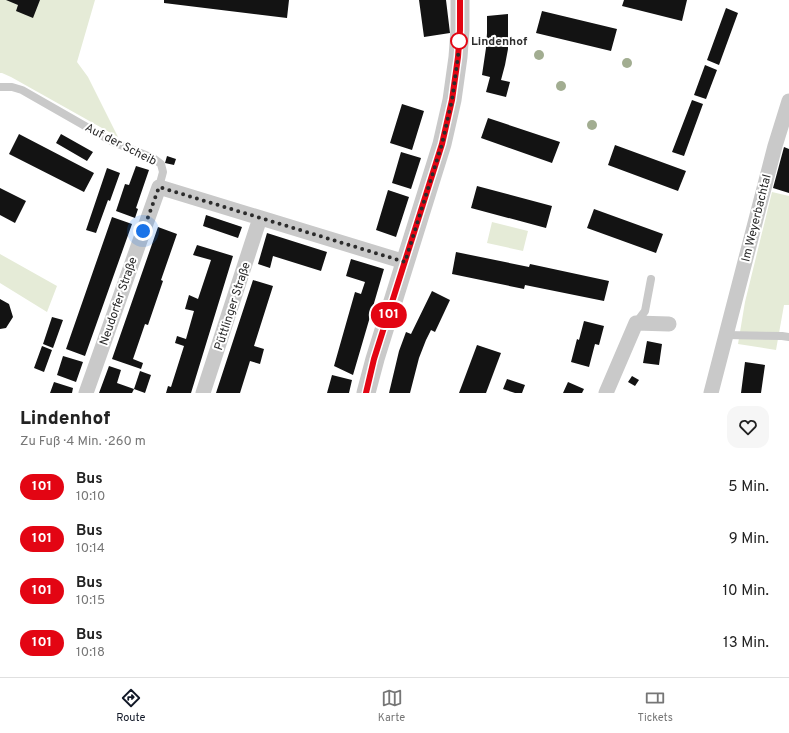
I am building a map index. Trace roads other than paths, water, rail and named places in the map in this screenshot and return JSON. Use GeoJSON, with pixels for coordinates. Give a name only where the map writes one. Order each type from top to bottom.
{"type":"FeatureCollection","features":[{"type":"Feature","properties":{"kind":"street"},"geometry":{"type":"LineString","coordinates":[[366,393],[374,359],[442,144],[452,100],[458,57],[460,0]]}},
{"type":"Feature","properties":{"kind":"street","name":"Im Weyerbachtal"},"geometry":{"type":"LineString","coordinates":[[710,393],[774,146],[789,101]]}},
{"type":"Feature","properties":{"kind":"street"},"geometry":{"type":"LineString","coordinates":[[159,187],[405,262]]}},
{"type":"Feature","properties":{"kind":"street","name":"Neudorfer Straße"},"geometry":{"type":"LineString","coordinates":[[86,393],[159,187]]}},
{"type":"Feature","properties":{"kind":"street","name":"Püttlinger Straße"},"geometry":{"type":"LineString","coordinates":[[203,393],[260,218]]}},
{"type":"Feature","properties":{"kind":"street"},"geometry":{"type":"LineString","coordinates":[[606,393],[636,323],[670,324]]}},
{"type":"Feature","properties":{"kind":"lane","name":"Auf der Scheib"},"geometry":{"type":"LineString","coordinates":[[0,86],[22,90],[113,142],[153,158],[161,164],[162,172],[159,187]]}},
{"type":"Feature","properties":{"kind":"lane"},"geometry":{"type":"LineString","coordinates":[[636,323],[645,311],[651,279]]}},
{"type":"Feature","properties":{"kind":"lane"},"geometry":{"type":"LineString","coordinates":[[726,335],[789,337]]}},
{"type":"Feature","properties":{"kind":"place","name":"Lindenhof"},"geometry":{"type":"Point","coordinates":[459,41]}}]}
